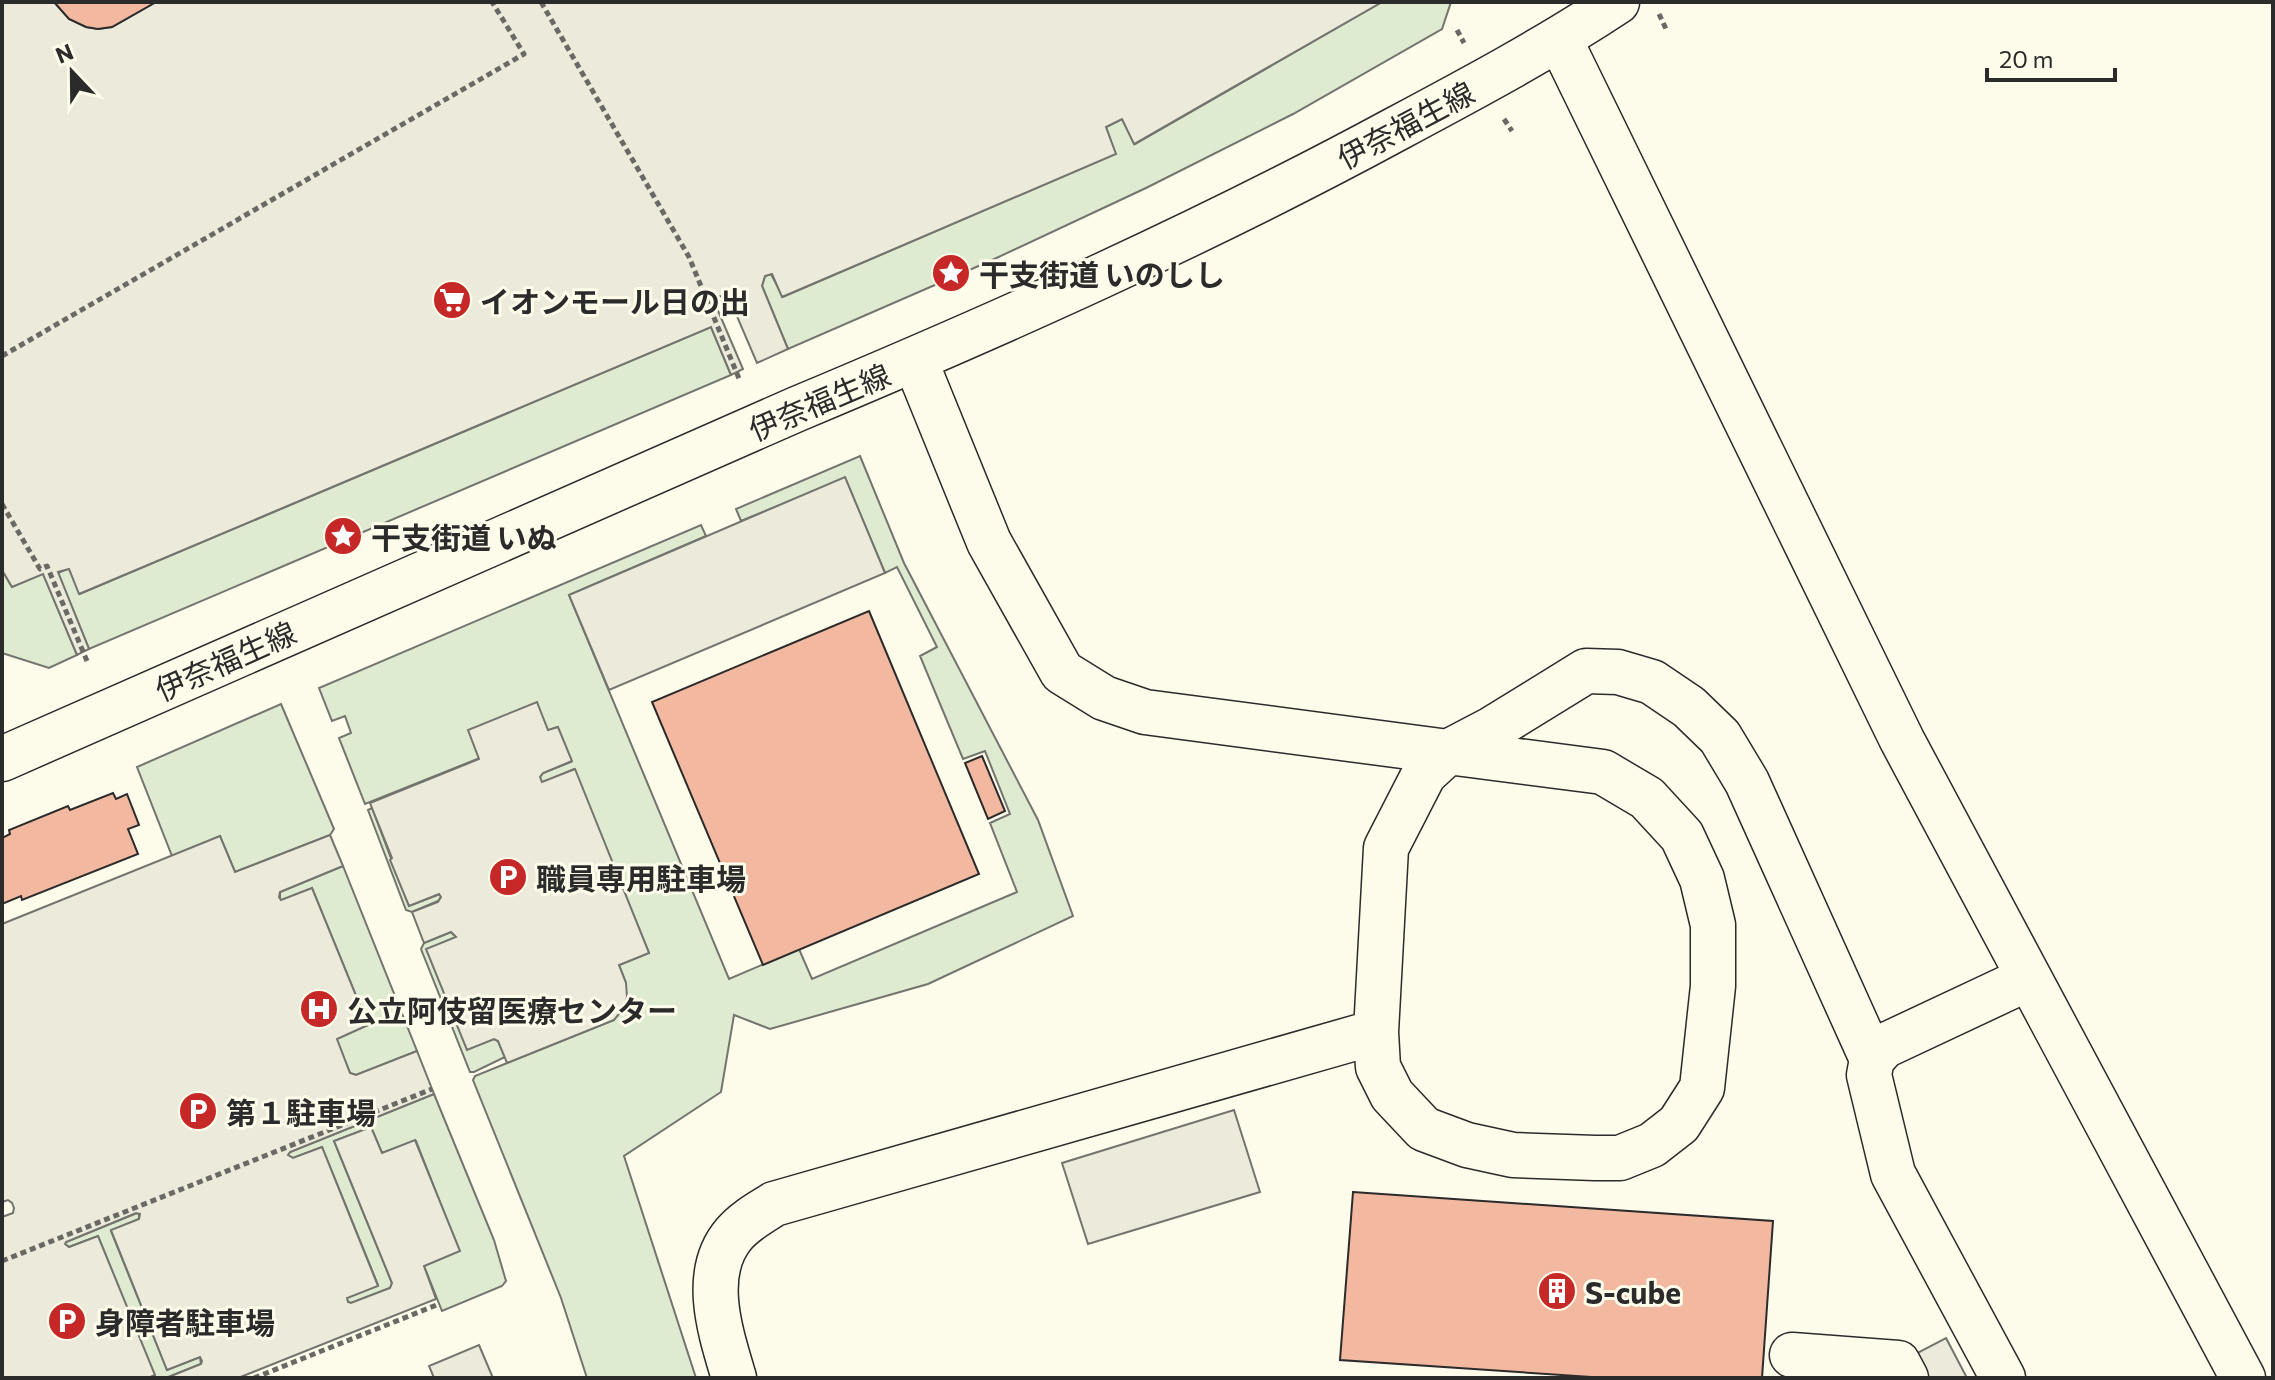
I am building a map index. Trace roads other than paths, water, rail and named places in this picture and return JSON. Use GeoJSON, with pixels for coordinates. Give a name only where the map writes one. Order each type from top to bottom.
{"type":"FeatureCollection","features":[{"type":"Feature","properties":{"kind":"main road","name":"伊奈福生線"},"geometry":{"type":"LineString","coordinates":[[2,759],[1139,259],[1305,179],[1560,40],[1617,2]]}},
{"type":"Feature","properties":{"kind":"main road"},"geometry":{"type":"LineString","coordinates":[[1560,40],[1902,740],[2243,1378]]}},
{"type":"Feature","properties":{"kind":"main road"},"geometry":{"type":"LineString","coordinates":[[915,360],[989,542],[1062,672],[1104,698],[1145,712],[1448,752],[1603,772],[1647,798],[1682,836],[1702,879],[1713,925],[1713,986],[1702,1088],[1679,1124],[1652,1145],[1620,1158],[1513,1155],[1467,1145],[1424,1129],[1392,1095],[1378,1067],[1376,1032],[1386,848],[1424,774],[1448,752],[1492,729],[1586,671],[1618,672],[1652,682],[1689,707],[1720,737],[1747,782],[1872,1059]]}},
{"type":"Feature","properties":{"kind":"main road"},"geometry":{"type":"LineString","coordinates":[[2003,1378],[1893,1174],[1869,1075],[1872,1059],[1884,1046],[2029,978]]}},
{"type":"Feature","properties":{"kind":"main road"},"geometry":{"type":"LineString","coordinates":[[734,1378],[719,1329],[715,1293],[719,1264],[732,1236],[749,1220],[774,1204],[1376,1032]]}},
{"type":"Feature","properties":{"kind":"main road"},"geometry":{"type":"LineString","coordinates":[[1792,1355],[1898,1363],[1906,1378]]}},
{"type":"Feature","properties":{"kind":"place","name":"干支街道 いのしし"},"geometry":{"type":"Point","coordinates":[951,273]}},
{"type":"Feature","properties":{"kind":"place","name":"イオンモール日の出"},"geometry":{"type":"Point","coordinates":[452,300]}},
{"type":"Feature","properties":{"kind":"place","name":"干支街道 いぬ"},"geometry":{"type":"Point","coordinates":[343,536]}},
{"type":"Feature","properties":{"kind":"place","name":"職員専用駐車場"},"geometry":{"type":"Point","coordinates":[508,877]}},
{"type":"Feature","properties":{"kind":"place","name":"公立阿伎留医療センター"},"geometry":{"type":"Point","coordinates":[319,1009]}},
{"type":"Feature","properties":{"kind":"place","name":"第１駐車場"},"geometry":{"type":"Point","coordinates":[198,1111]}},
{"type":"Feature","properties":{"kind":"place","name":"S-cube"},"geometry":{"type":"Point","coordinates":[1557,1291]}},
{"type":"Feature","properties":{"kind":"place","name":"身障者駐車場"},"geometry":{"type":"Point","coordinates":[67,1321]}}]}
